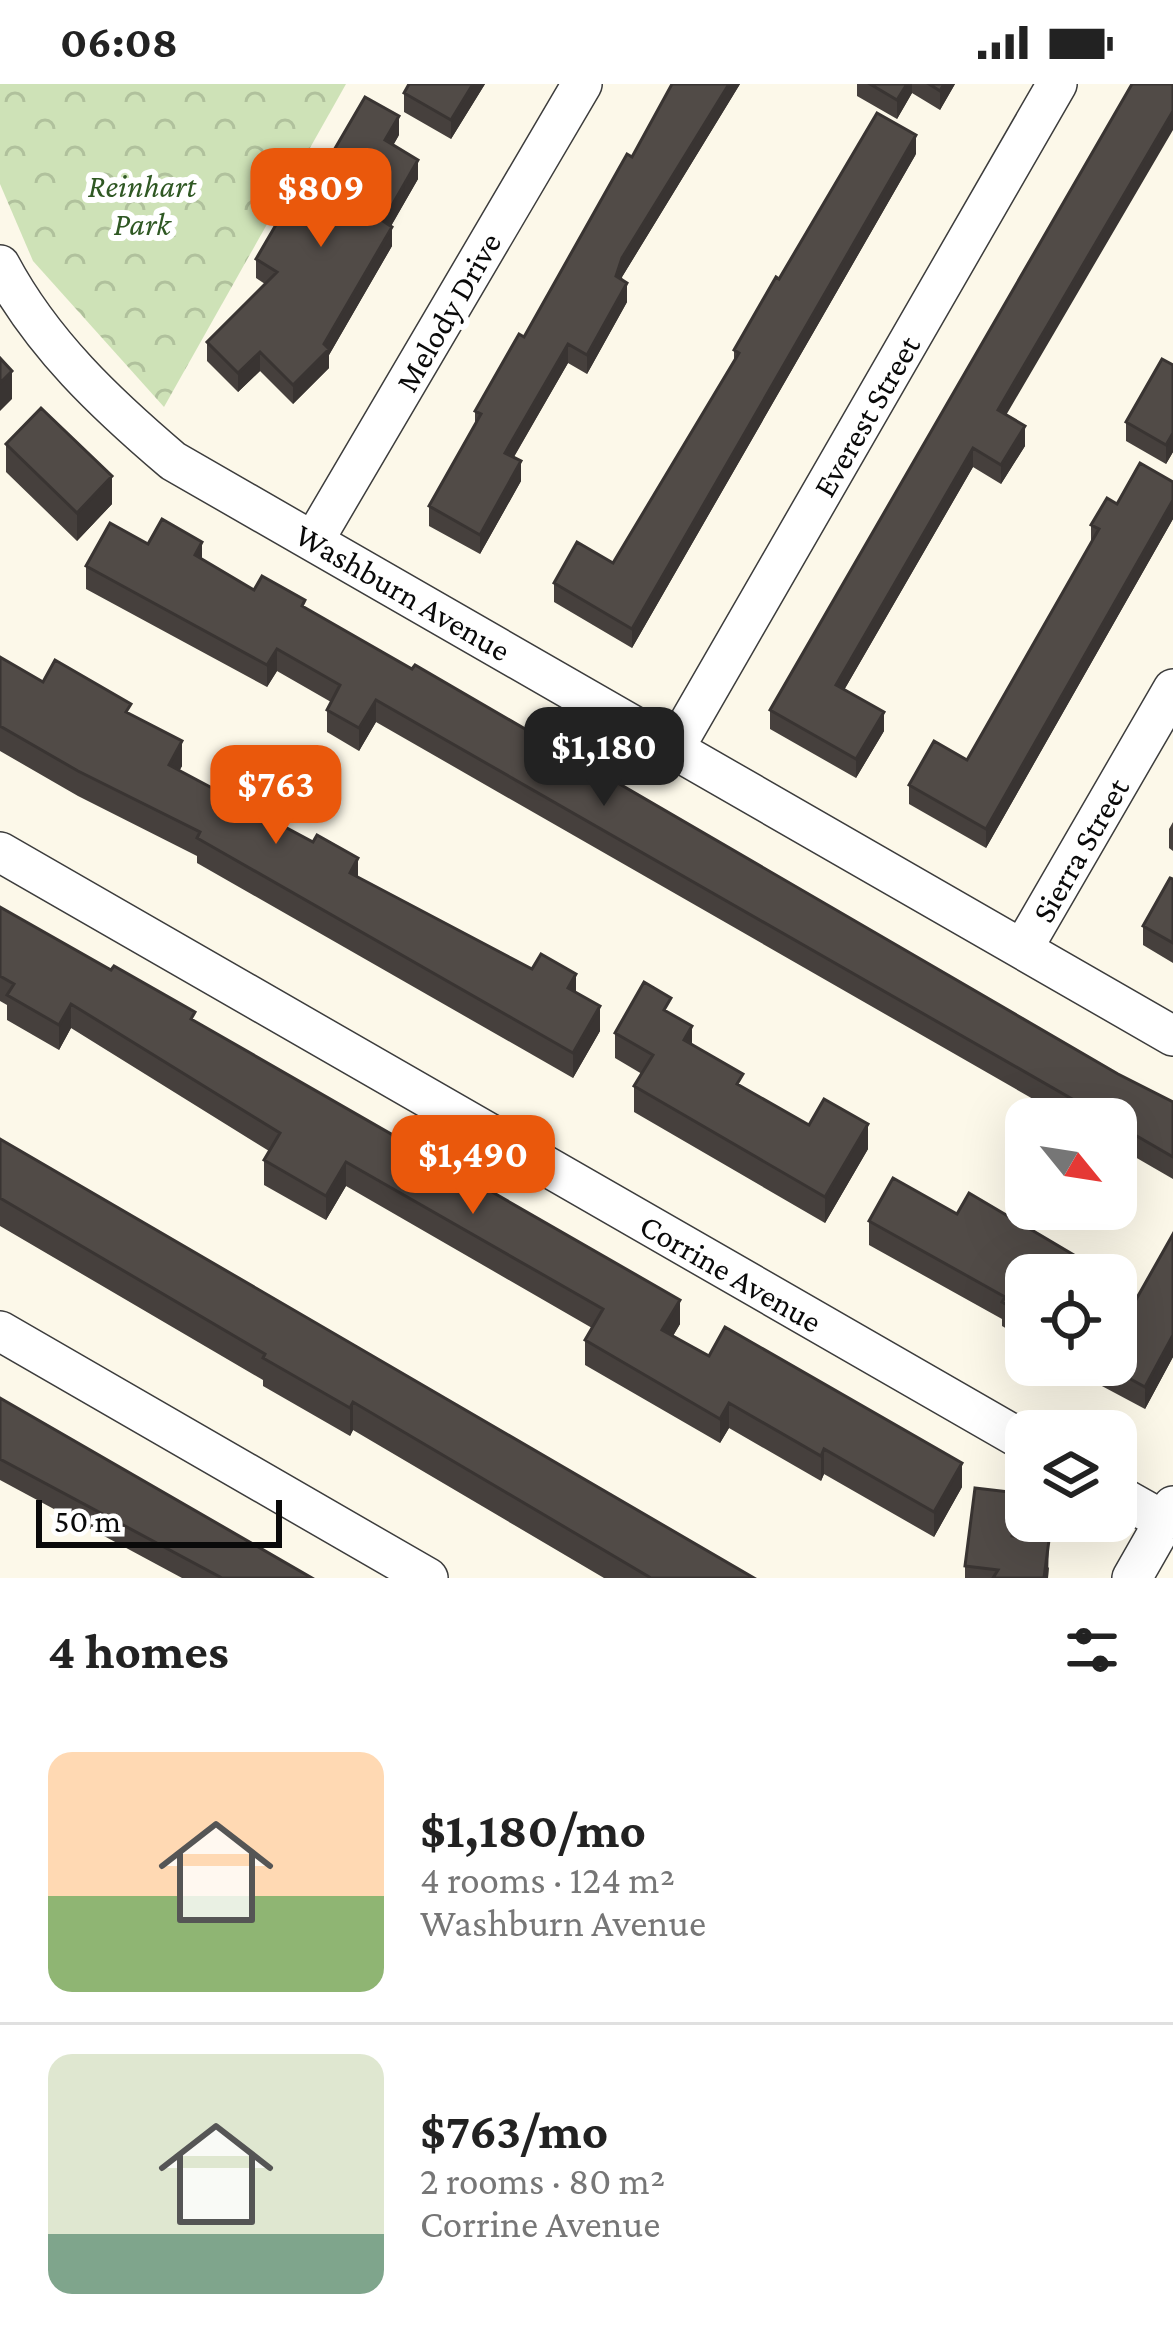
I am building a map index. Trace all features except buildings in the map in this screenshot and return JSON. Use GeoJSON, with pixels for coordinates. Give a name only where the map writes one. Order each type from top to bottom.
{"type":"FeatureCollection","features":[{"type":"Feature","properties":{"kind":"street","name":"Melody Drive"},"geometry":{"type":"LineString","coordinates":[[314,540],[582,84]]}},
{"type":"Feature","properties":{"kind":"street","name":"Everest Street"},"geometry":{"type":"LineString","coordinates":[[675,747],[1057,84]]}},
{"type":"Feature","properties":{"kind":"street","name":"Washburn Avenue"},"geometry":{"type":"LineString","coordinates":[[0,266],[25,312],[110,407],[172,461],[1173,1036]]}},
{"type":"Feature","properties":{"kind":"street","name":"Sierra Street"},"geometry":{"type":"LineString","coordinates":[[1023,948],[1173,689]]}},
{"type":"Feature","properties":{"kind":"street","name":"Corrine Avenue"},"geometry":{"type":"LineString","coordinates":[[0,852],[1005,1430]]}},
{"type":"Feature","properties":{"kind":"street"},"geometry":{"type":"LineString","coordinates":[[0,1331],[428,1578]]}},
{"type":"Feature","properties":{"kind":"street"},"geometry":{"type":"LineString","coordinates":[[1132,1578],[1168,1513],[1137,1502]]}},
{"type":"Feature","properties":{"kind":"green space","name":"Reinhart Park"},"geometry":{"type":"Polygon","coordinates":[[[0,84],[346,84],[164,407],[33,261],[0,184],[0,84]]]}}]}
